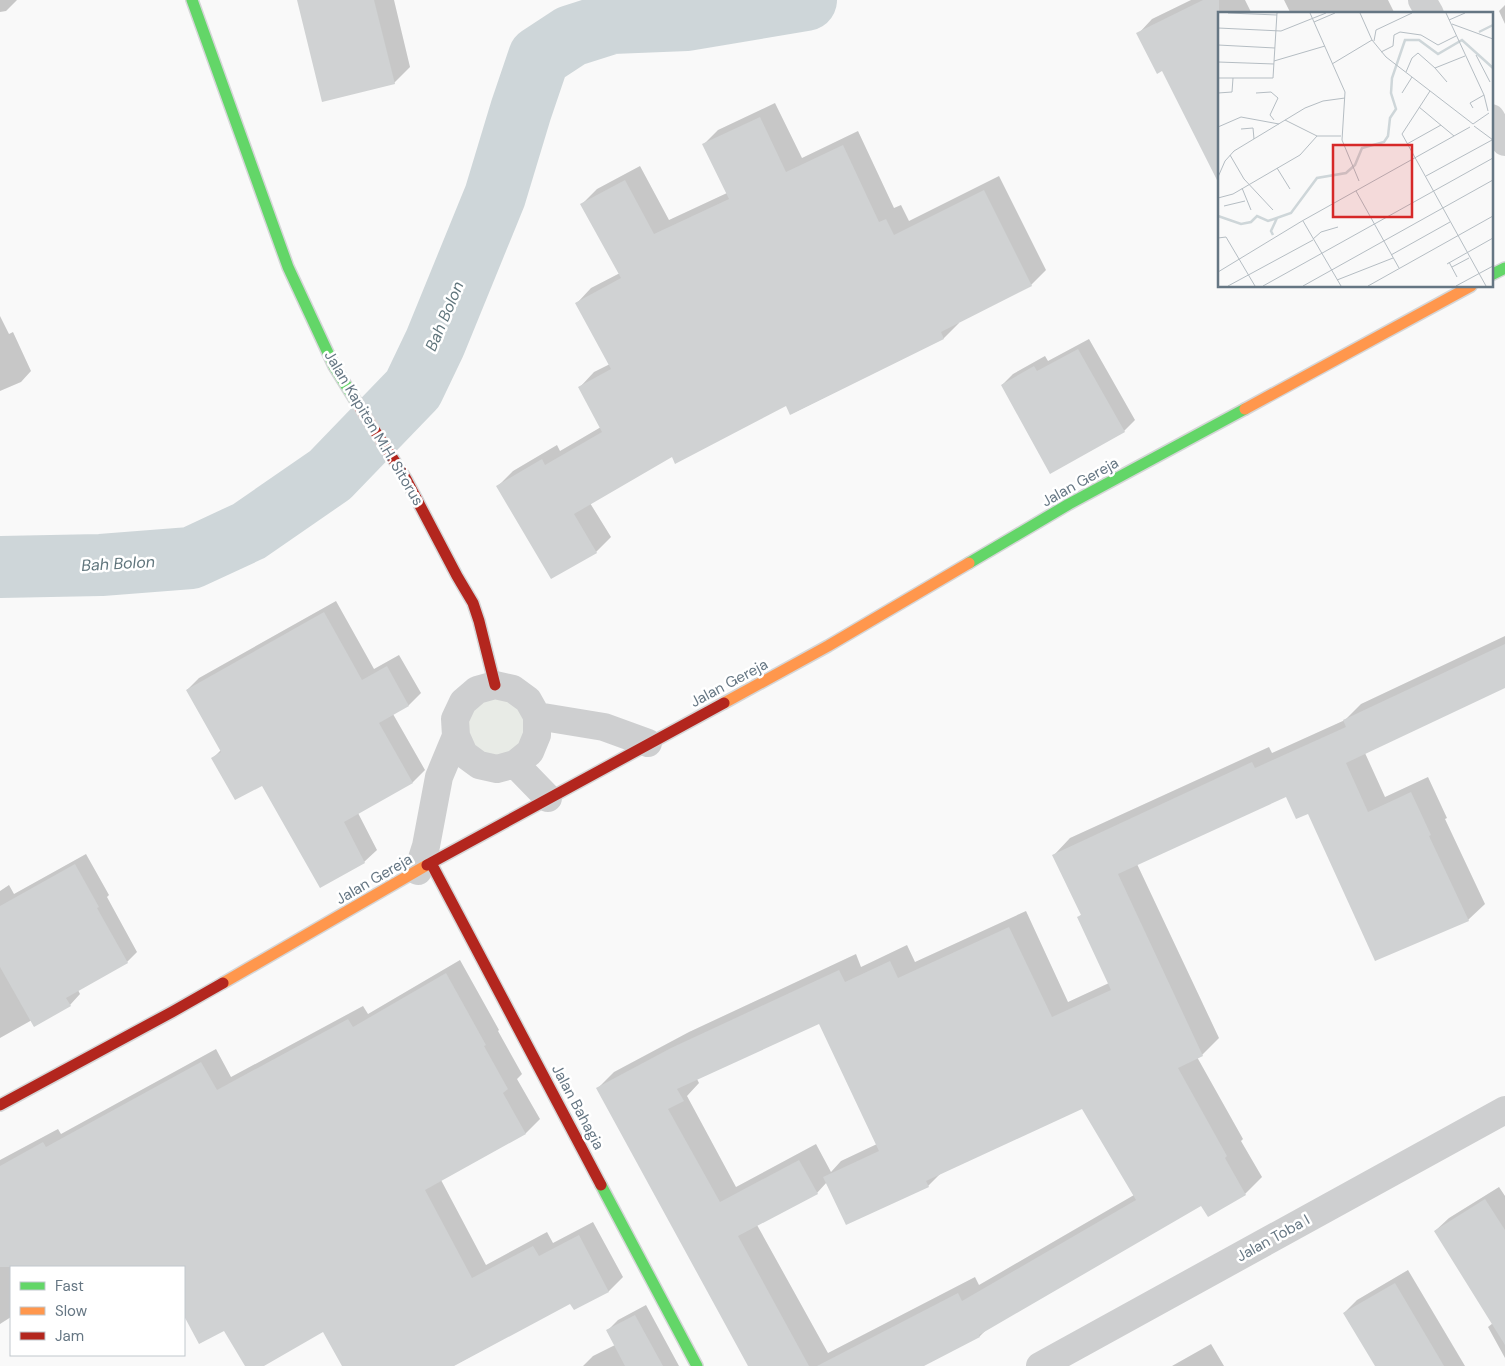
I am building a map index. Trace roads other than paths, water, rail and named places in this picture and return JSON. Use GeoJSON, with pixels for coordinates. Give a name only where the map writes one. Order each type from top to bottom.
{"type":"FeatureCollection","features":[{"type":"Feature","properties":{"kind":"main road","name":"Jalan Kapiten M.H. Sitorus"},"geometry":{"type":"LineString","coordinates":[[192,0],[288,267],[334,366],[406,479],[472,603],[481,628],[495,685]]}},
{"type":"Feature","properties":{"kind":"main road"},"geometry":{"type":"LineString","coordinates":[[1492,274],[1505,268]]}},
{"type":"Feature","properties":{"kind":"main road","name":"Jalan Gereja"},"geometry":{"type":"LineString","coordinates":[[0,1105],[172,1012],[548,798],[828,646],[1069,504],[1467,288]]}},
{"type":"Feature","properties":{"kind":"main road","name":"Jalan Bahagia"},"geometry":{"type":"LineString","coordinates":[[425,867],[697,1366]]}},
{"type":"Feature","properties":{"kind":"street"},"geometry":{"type":"LineString","coordinates":[[1422,0],[1429,12]]}},
{"type":"Feature","properties":{"kind":"street"},"geometry":{"type":"LineString","coordinates":[[1492,120],[1505,142]]}},
{"type":"Feature","properties":{"kind":"street"},"geometry":{"type":"LineString","coordinates":[[495,685],[513,689],[528,700],[537,716],[538,735],[530,752],[515,764],[498,769],[479,765],[464,754],[456,736],[454,719],[463,702],[477,690],[495,685]]}},
{"type":"Feature","properties":{"kind":"street"},"geometry":{"type":"LineString","coordinates":[[537,716],[604,727],[648,743]]}},
{"type":"Feature","properties":{"kind":"street"},"geometry":{"type":"LineString","coordinates":[[425,867],[440,777],[456,736]]}},
{"type":"Feature","properties":{"kind":"street"},"geometry":{"type":"LineString","coordinates":[[515,764],[548,798]]}},
{"type":"Feature","properties":{"kind":"street","name":"Jalan Toba I"},"geometry":{"type":"LineString","coordinates":[[1040,1366],[1505,1110]]}},
{"type":"Feature","properties":{"kind":"waterway","name":"Bah Bolon"},"geometry":{"type":"LineString","coordinates":[[0,567],[101,565],[191,558],[249,531],[330,475],[413,389],[435,343],[495,196],[539,57],[571,36],[612,23],[687,20],[806,0]]}}]}
